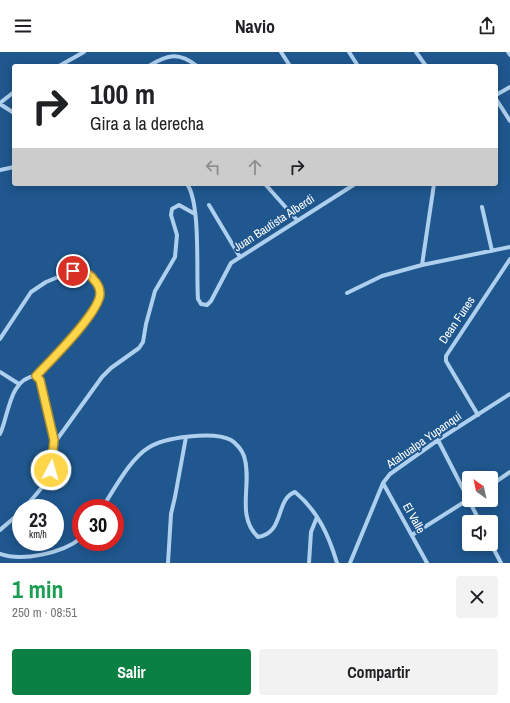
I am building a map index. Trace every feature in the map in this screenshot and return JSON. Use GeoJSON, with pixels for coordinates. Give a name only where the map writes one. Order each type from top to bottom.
{"type":"FeatureCollection","features":[{"type":"Feature","properties":{"kind":"street"},"geometry":{"type":"LineString","coordinates":[[63,64],[84,52]]}},
{"type":"Feature","properties":{"kind":"street"},"geometry":{"type":"LineString","coordinates":[[281,52],[289,64]]}},
{"type":"Feature","properties":{"kind":"street"},"geometry":{"type":"LineString","coordinates":[[349,52],[357,64]]}},
{"type":"Feature","properties":{"kind":"street"},"geometry":{"type":"LineString","coordinates":[[416,52],[425,64]]}},
{"type":"Feature","properties":{"kind":"street"},"geometry":{"type":"LineString","coordinates":[[152,64],[164,56],[172,54],[180,54],[194,64]]}},
{"type":"Feature","properties":{"kind":"street"},"geometry":{"type":"LineString","coordinates":[[498,94],[510,87]]}},
{"type":"Feature","properties":{"kind":"street"},"geometry":{"type":"LineString","coordinates":[[12,94],[0,103],[12,112]]}},
{"type":"Feature","properties":{"kind":"street"},"geometry":{"type":"LineString","coordinates":[[498,102],[510,121]]}},
{"type":"Feature","properties":{"kind":"street"},"geometry":{"type":"LineString","coordinates":[[0,170],[12,167]]}},
{"type":"Feature","properties":{"kind":"street","name":"Juan Bautista Alberdi"},"geometry":{"type":"LineString","coordinates":[[189,186],[193,199],[195,214],[198,299],[201,304],[206,305],[211,301],[227,269],[240,256],[352,186]]}},
{"type":"Feature","properties":{"kind":"street"},"geometry":{"type":"LineString","coordinates":[[267,186],[297,220]]}},
{"type":"Feature","properties":{"kind":"street"},"geometry":{"type":"LineString","coordinates":[[422,265],[434,186]]}},
{"type":"Feature","properties":{"kind":"street"},"geometry":{"type":"LineString","coordinates":[[53,445],[102,377],[111,368],[139,348],[143,342],[146,324],[155,291],[175,257],[176,235],[171,215],[172,209],[179,205],[195,214]]}},
{"type":"Feature","properties":{"kind":"street"},"geometry":{"type":"LineString","coordinates":[[209,205],[240,256]]}},
{"type":"Feature","properties":{"kind":"street"},"geometry":{"type":"LineString","coordinates":[[482,207],[492,251]]}},
{"type":"Feature","properties":{"kind":"street"},"geometry":{"type":"LineString","coordinates":[[347,293],[382,276],[422,265],[510,247]]}},
{"type":"Feature","properties":{"kind":"street","name":"Dean Funes"},"geometry":{"type":"LineString","coordinates":[[478,415],[446,361],[446,356],[510,259]]}},
{"type":"Feature","properties":{"kind":"street"},"geometry":{"type":"LineString","coordinates":[[0,339],[31,292],[46,282],[73,271],[84,271],[93,278],[98,286],[100,294],[97,303],[68,343],[36,376],[27,376],[19,384],[11,399],[0,434]]}},
{"type":"Feature","properties":{"kind":"street"},"geometry":{"type":"LineString","coordinates":[[0,372],[19,384]]}},
{"type":"Feature","properties":{"kind":"street"},"geometry":{"type":"LineString","coordinates":[[32,499],[49,474],[53,457],[53,445],[40,380],[36,376]]}},
{"type":"Feature","properties":{"kind":"street","name":"Atahualpa Yupanqui"},"geometry":{"type":"LineString","coordinates":[[350,563],[383,483],[390,474],[438,440],[510,394]]}},
{"type":"Feature","properties":{"kind":"street"},"geometry":{"type":"LineString","coordinates":[[168,563],[171,514],[186,436]]}},
{"type":"Feature","properties":{"kind":"street"},"geometry":{"type":"LineString","coordinates":[[108,499],[133,463],[147,448],[186,436],[220,437],[230,439],[242,452],[244,457],[247,478],[245,513],[250,528],[258,537],[264,536],[272,531],[290,494],[295,492],[301,497],[317,517],[329,536],[337,563]]}},
{"type":"Feature","properties":{"kind":"street"},"geometry":{"type":"LineString","coordinates":[[438,440],[462,486]]}},
{"type":"Feature","properties":{"kind":"street"},"geometry":{"type":"LineString","coordinates":[[498,480],[510,472]]}},
{"type":"Feature","properties":{"kind":"street","name":"El Valle"},"geometry":{"type":"LineString","coordinates":[[383,483],[427,563]]}},
{"type":"Feature","properties":{"kind":"street"},"geometry":{"type":"LineString","coordinates":[[412,535],[462,503]]}},
{"type":"Feature","properties":{"kind":"street"},"geometry":{"type":"LineString","coordinates":[[309,563],[311,532],[317,517]]}},
{"type":"Feature","properties":{"kind":"street"},"geometry":{"type":"LineString","coordinates":[[0,530],[12,520]]}},
{"type":"Feature","properties":{"kind":"street"},"geometry":{"type":"LineString","coordinates":[[0,554],[8,557],[21,558],[64,549],[72,544]]}},
{"type":"Feature","properties":{"kind":"street"},"geometry":{"type":"LineString","coordinates":[[495,551],[501,563]]}},
{"type":"Feature","properties":{"kind":"route"},"geometry":{"type":"LineString","coordinates":[[51,470],[54,440],[40,380],[36,376],[68,343],[97,303],[100,294],[98,286],[93,278],[84,271],[73,271]]}}]}
